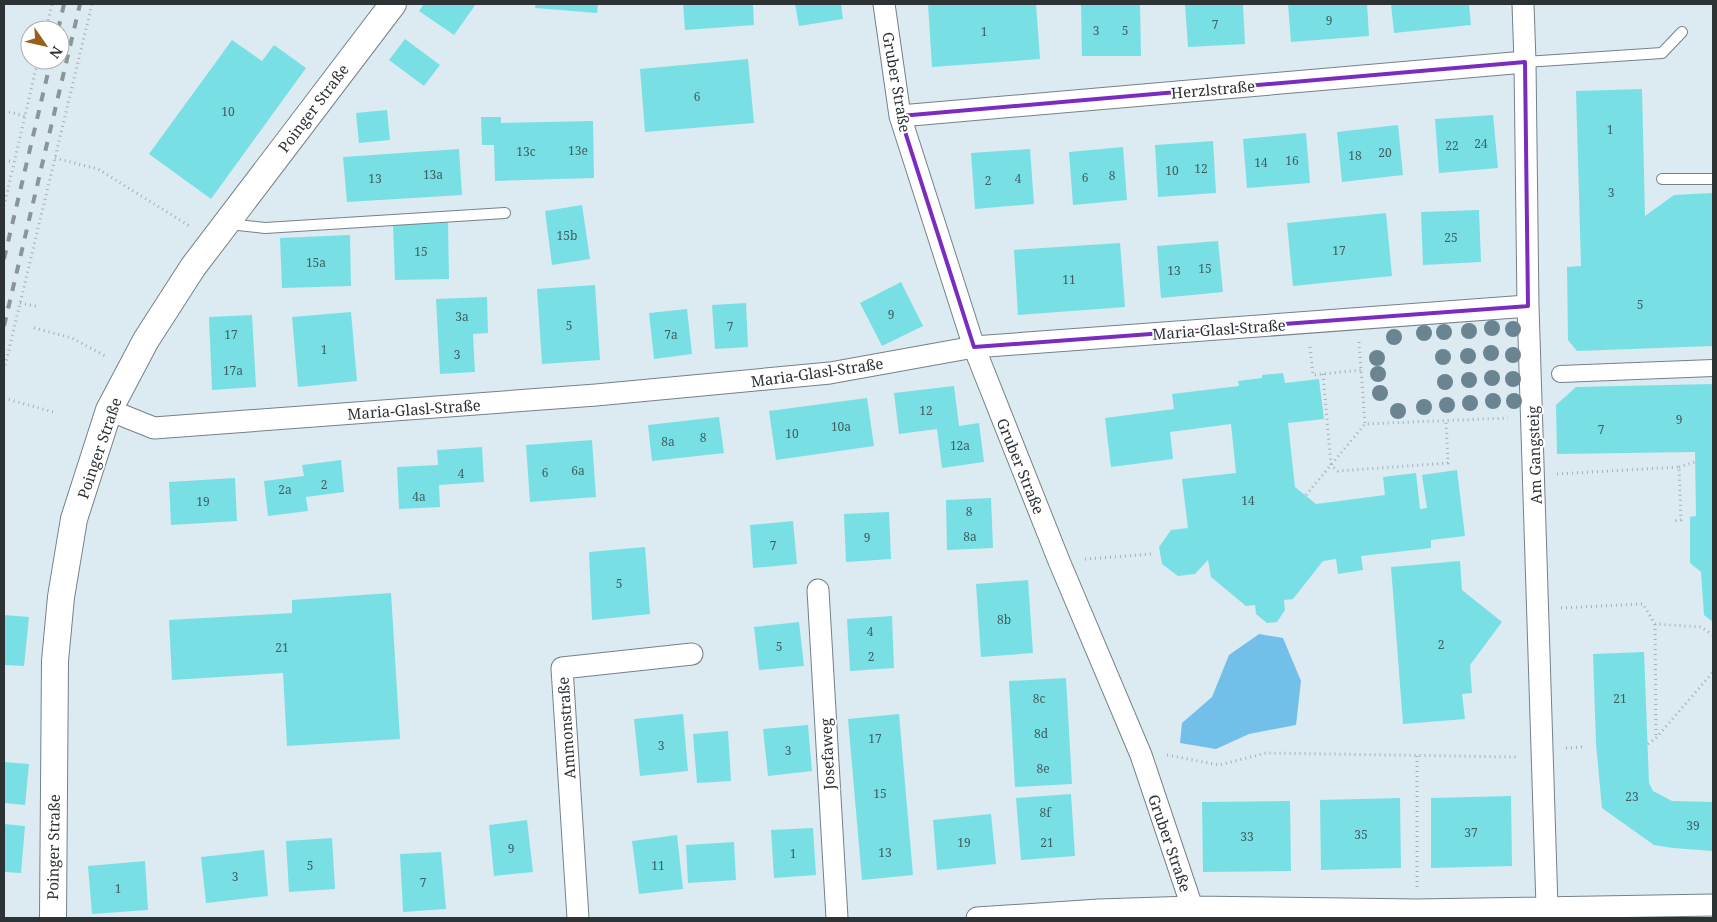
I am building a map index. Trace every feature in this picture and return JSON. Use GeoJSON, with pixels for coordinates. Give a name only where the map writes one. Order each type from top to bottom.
{"type":"FeatureCollection","features":[{"type":"Feature","properties":{"kind":"street","name":"Poinger Straße"},"geometry":{"type":"LineString","coordinates":[[52,918],[55,661],[61,597],[74,519],[109,410],[146,340],[193,267],[393,4]]}},
{"type":"Feature","properties":{"kind":"street","name":"Gruber Straße"},"geometry":{"type":"LineString","coordinates":[[884,4],[900,116],[974,347],[1059,561],[1141,755],[1192,913]]}},
{"type":"Feature","properties":{"kind":"street","name":"Am Gangsteig"},"geometry":{"type":"LineString","coordinates":[[1523,4],[1526,62],[1528,306],[1547,907]]}},
{"type":"Feature","properties":{"kind":"street","name":"Herzlstraße"},"geometry":{"type":"LineString","coordinates":[[900,116],[1526,62]]}},
{"type":"Feature","properties":{"kind":"street","name":"Maria-Glasl-Straße"},"geometry":{"type":"LineString","coordinates":[[109,410],[154,428],[596,395],[830,373],[974,347],[1528,306]]}},
{"type":"Feature","properties":{"kind":"street"},"geometry":{"type":"LineString","coordinates":[[1560,374],[1713,368]]}},
{"type":"Feature","properties":{"kind":"street","name":"Josefaweg"},"geometry":{"type":"LineString","coordinates":[[818,590],[836,918]]}},
{"type":"Feature","properties":{"kind":"street","name":"Ammonstraße"},"geometry":{"type":"LineString","coordinates":[[578,918],[562,668],[692,654]]}},
{"type":"Feature","properties":{"kind":"street"},"geometry":{"type":"LineString","coordinates":[[977,918],[1099,910],[1192,913],[1547,907],[1653,912],[1713,905]]}},
{"type":"Feature","properties":{"kind":"lane"},"geometry":{"type":"LineString","coordinates":[[1526,62],[1662,54],[1682,32]]}},
{"type":"Feature","properties":{"kind":"lane"},"geometry":{"type":"LineString","coordinates":[[1662,179],[1713,179]]}},
{"type":"Feature","properties":{"kind":"lane"},"geometry":{"type":"LineString","coordinates":[[219,232],[505,214]]}},
{"type":"Feature","properties":{"kind":"path"},"geometry":{"type":"LineString","coordinates":[[48,20],[52,4]]}},
{"type":"Feature","properties":{"kind":"path"},"geometry":{"type":"LineString","coordinates":[[4,370],[92,4]]}},
{"type":"Feature","properties":{"kind":"path"},"geometry":{"type":"LineString","coordinates":[[4,206],[36,70]]}},
{"type":"Feature","properties":{"kind":"path"},"geometry":{"type":"LineString","coordinates":[[4,111],[25,116]]}},
{"type":"Feature","properties":{"kind":"path"},"geometry":{"type":"LineString","coordinates":[[55,158],[98,169],[219,232]]}},
{"type":"Feature","properties":{"kind":"path"},"geometry":{"type":"LineString","coordinates":[[4,160],[14,162]]}},
{"type":"Feature","properties":{"kind":"path"},"geometry":{"type":"LineString","coordinates":[[20,303],[39,307]]}},
{"type":"Feature","properties":{"kind":"path"},"geometry":{"type":"LineString","coordinates":[[1306,495],[1365,424],[1358,318]]}},
{"type":"Feature","properties":{"kind":"path"},"geometry":{"type":"LineString","coordinates":[[1308,322],[1313,375],[1361,370]]}},
{"type":"Feature","properties":{"kind":"path"},"geometry":{"type":"LineString","coordinates":[[34,328],[72,338],[130,369]]}},
{"type":"Feature","properties":{"kind":"path"},"geometry":{"type":"LineString","coordinates":[[1324,374],[1331,465],[1338,471],[1448,463],[1446,421]]}},
{"type":"Feature","properties":{"kind":"path"},"geometry":{"type":"LineString","coordinates":[[4,398],[53,412]]}},
{"type":"Feature","properties":{"kind":"path"},"geometry":{"type":"LineString","coordinates":[[1365,424],[1532,416]]}},
{"type":"Feature","properties":{"kind":"path"},"geometry":{"type":"LineString","coordinates":[[1534,475],[1679,467],[1695,462]]}},
{"type":"Feature","properties":{"kind":"path"},"geometry":{"type":"LineString","coordinates":[[1673,521],[1681,520],[1679,467]]}},
{"type":"Feature","properties":{"kind":"path"},"geometry":{"type":"LineString","coordinates":[[1059,561],[1152,554]]}},
{"type":"Feature","properties":{"kind":"path"},"geometry":{"type":"LineString","coordinates":[[1538,610],[1643,604],[1655,624],[1656,738]]}},
{"type":"Feature","properties":{"kind":"path"},"geometry":{"type":"LineString","coordinates":[[1655,624],[1701,627],[1713,636]]}},
{"type":"Feature","properties":{"kind":"path"},"geometry":{"type":"LineString","coordinates":[[1648,744],[1656,738],[1713,672]]}},
{"type":"Feature","properties":{"kind":"path"},"geometry":{"type":"LineString","coordinates":[[1141,755],[1168,755],[1219,765],[1266,753],[1541,757]]}},
{"type":"Feature","properties":{"kind":"path"},"geometry":{"type":"LineString","coordinates":[[1417,756],[1417,910]]}},
{"type":"Feature","properties":{"kind":"highlighted area"},"geometry":{"type":"Polygon","coordinates":[[[1525,62],[1528,306],[974,347],[900,116],[1525,62]]]}},
{"type":"Feature","properties":{"kind":"shaded area"},"geometry":{"type":"Polygon","coordinates":[[[1259,634],[1283,638],[1301,681],[1296,725],[1249,734],[1216,749],[1180,743],[1182,723],[1212,697],[1229,655],[1259,634]]]}},
{"type":"Feature","properties":{"kind":"building"},"geometry":{"type":"Polygon","coordinates":[[[424,4],[476,4],[454,35],[419,11],[424,4]]]}},
{"type":"Feature","properties":{"kind":"building"},"geometry":{"type":"Polygon","coordinates":[[[536,4],[598,4],[597,13],[535,8],[536,4]]]}},
{"type":"Feature","properties":{"kind":"building"},"geometry":{"type":"Polygon","coordinates":[[[683,4],[753,4],[754,25],[685,30],[683,4]]]}},
{"type":"Feature","properties":{"kind":"building"},"geometry":{"type":"Polygon","coordinates":[[[795,4],[841,4],[843,19],[799,26],[795,4]]]}},
{"type":"Feature","properties":{"kind":"building"},"geometry":{"type":"Polygon","coordinates":[[[928,4],[1036,4],[1040,59],[932,67],[928,4]]]}},
{"type":"Feature","properties":{"kind":"building"},"geometry":{"type":"Polygon","coordinates":[[[1081,4],[1140,4],[1141,56],[1082,56],[1081,4]]]}},
{"type":"Feature","properties":{"kind":"building"},"geometry":{"type":"Polygon","coordinates":[[[1185,4],[1243,4],[1245,44],[1188,47],[1185,4]]]}},
{"type":"Feature","properties":{"kind":"building"},"geometry":{"type":"Polygon","coordinates":[[[1288,4],[1367,4],[1369,36],[1291,42],[1288,4]]]}},
{"type":"Feature","properties":{"kind":"building"},"geometry":{"type":"Polygon","coordinates":[[[1391,4],[1469,4],[1471,25],[1394,33],[1391,4]]]}},
{"type":"Feature","properties":{"kind":"building"},"geometry":{"type":"Polygon","coordinates":[[[405,39],[440,65],[424,86],[389,60],[405,39]]]}},
{"type":"Feature","properties":{"kind":"building"},"geometry":{"type":"Polygon","coordinates":[[[232,40],[262,61],[274,45],[306,68],[211,199],[149,154],[232,40]]]}},
{"type":"Feature","properties":{"kind":"building"},"geometry":{"type":"Polygon","coordinates":[[[748,59],[754,123],[645,132],[640,69],[748,59]]]}},
{"type":"Feature","properties":{"kind":"building"},"geometry":{"type":"Polygon","coordinates":[[[1642,89],[1645,216],[1674,195],[1713,193],[1713,346],[1577,351],[1568,340],[1567,267],[1581,266],[1576,91],[1642,89]]]}},
{"type":"Feature","properties":{"kind":"building"},"geometry":{"type":"Polygon","coordinates":[[[387,110],[390,140],[359,143],[356,113],[387,110]]]}},
{"type":"Feature","properties":{"kind":"building"},"geometry":{"type":"Polygon","coordinates":[[[1493,115],[1498,168],[1439,173],[1435,119],[1493,115]]]}},
{"type":"Feature","properties":{"kind":"building"},"geometry":{"type":"Polygon","coordinates":[[[481,117],[501,117],[501,123],[593,121],[594,178],[495,181],[494,145],[482,145],[481,117]]]}},
{"type":"Feature","properties":{"kind":"building"},"geometry":{"type":"Polygon","coordinates":[[[1398,125],[1403,175],[1342,182],[1337,132],[1398,125]]]}},
{"type":"Feature","properties":{"kind":"building"},"geometry":{"type":"Polygon","coordinates":[[[1306,133],[1310,183],[1247,188],[1243,139],[1306,133]]]}},
{"type":"Feature","properties":{"kind":"building"},"geometry":{"type":"Polygon","coordinates":[[[1213,141],[1216,193],[1158,197],[1155,145],[1213,141]]]}},
{"type":"Feature","properties":{"kind":"building"},"geometry":{"type":"Polygon","coordinates":[[[1123,147],[1127,200],[1073,205],[1069,152],[1123,147]]]}},
{"type":"Feature","properties":{"kind":"building"},"geometry":{"type":"Polygon","coordinates":[[[459,149],[462,195],[347,202],[343,157],[459,149]]]}},
{"type":"Feature","properties":{"kind":"building"},"geometry":{"type":"Polygon","coordinates":[[[1030,149],[1034,204],[975,209],[971,153],[1030,149]]]}},
{"type":"Feature","properties":{"kind":"building"},"geometry":{"type":"Polygon","coordinates":[[[582,205],[590,259],[552,265],[545,211],[582,205]]]}},
{"type":"Feature","properties":{"kind":"building"},"geometry":{"type":"Polygon","coordinates":[[[1479,210],[1481,262],[1423,265],[1421,212],[1479,210]]]}},
{"type":"Feature","properties":{"kind":"building"},"geometry":{"type":"Polygon","coordinates":[[[1386,213],[1392,276],[1293,286],[1287,223],[1386,213]]]}},
{"type":"Feature","properties":{"kind":"building"},"geometry":{"type":"Polygon","coordinates":[[[448,222],[449,279],[395,280],[393,224],[448,222]]]}},
{"type":"Feature","properties":{"kind":"building"},"geometry":{"type":"Polygon","coordinates":[[[350,235],[351,286],[282,288],[280,238],[350,235]]]}},
{"type":"Feature","properties":{"kind":"building"},"geometry":{"type":"Polygon","coordinates":[[[1218,241],[1223,292],[1161,298],[1157,246],[1218,241]]]}},
{"type":"Feature","properties":{"kind":"building"},"geometry":{"type":"Polygon","coordinates":[[[1120,243],[1125,307],[1018,315],[1014,250],[1120,243]]]}},
{"type":"Feature","properties":{"kind":"building"},"geometry":{"type":"Polygon","coordinates":[[[901,282],[923,326],[882,346],[860,303],[901,282]]]}},
{"type":"Feature","properties":{"kind":"building"},"geometry":{"type":"Polygon","coordinates":[[[595,285],[600,360],[542,364],[537,289],[595,285]]]}},
{"type":"Feature","properties":{"kind":"building"},"geometry":{"type":"Polygon","coordinates":[[[487,297],[488,333],[473,334],[475,372],[440,374],[436,299],[487,297]]]}},
{"type":"Feature","properties":{"kind":"building"},"geometry":{"type":"Polygon","coordinates":[[[746,303],[748,347],[715,349],[712,305],[746,303]]]}},
{"type":"Feature","properties":{"kind":"building"},"geometry":{"type":"Polygon","coordinates":[[[687,309],[692,354],[654,359],[649,313],[687,309]]]}},
{"type":"Feature","properties":{"kind":"building"},"geometry":{"type":"Polygon","coordinates":[[[351,312],[357,381],[298,387],[292,317],[351,312]]]}},
{"type":"Feature","properties":{"kind":"building"},"geometry":{"type":"Polygon","coordinates":[[[252,315],[256,387],[212,390],[209,317],[252,315]]]}},
{"type":"Feature","properties":{"kind":"building"},"geometry":{"type":"Polygon","coordinates":[[[1283,373],[1285,383],[1319,379],[1324,419],[1288,423],[1295,487],[1316,504],[1385,495],[1383,477],[1416,473],[1420,509],[1427,508],[1422,475],[1457,470],[1465,536],[1431,540],[1431,548],[1361,556],[1363,570],[1338,574],[1336,559],[1323,561],[1293,599],[1284,600],[1285,610],[1277,622],[1267,623],[1256,614],[1255,605],[1246,606],[1211,577],[1208,560],[1195,574],[1178,576],[1162,564],[1159,547],[1171,530],[1188,528],[1182,479],[1236,473],[1231,424],[1170,432],[1173,459],[1111,467],[1105,418],[1174,409],[1172,394],[1239,386],[1238,381],[1262,378],[1262,375],[1283,373]]]}},
{"type":"Feature","properties":{"kind":"building"},"geometry":{"type":"Polygon","coordinates":[[[1713,384],[1713,622],[1704,615],[1701,572],[1690,563],[1690,517],[1696,516],[1695,452],[1557,454],[1556,405],[1576,387],[1713,384]]]}},
{"type":"Feature","properties":{"kind":"building"},"geometry":{"type":"Polygon","coordinates":[[[954,386],[959,426],[979,423],[984,462],[942,468],[937,429],[899,434],[894,393],[954,386]]]}},
{"type":"Feature","properties":{"kind":"building"},"geometry":{"type":"Polygon","coordinates":[[[867,398],[874,446],[776,460],[769,411],[867,398]]]}},
{"type":"Feature","properties":{"kind":"building"},"geometry":{"type":"Polygon","coordinates":[[[719,417],[724,453],[652,461],[648,425],[719,417]]]}},
{"type":"Feature","properties":{"kind":"building"},"geometry":{"type":"Polygon","coordinates":[[[592,440],[596,497],[530,502],[526,445],[592,440]]]}},
{"type":"Feature","properties":{"kind":"building"},"geometry":{"type":"Polygon","coordinates":[[[482,447],[484,482],[439,485],[440,507],[399,509],[397,467],[438,465],[437,450],[482,447]]]}},
{"type":"Feature","properties":{"kind":"building"},"geometry":{"type":"Polygon","coordinates":[[[341,460],[344,492],[306,497],[308,511],[268,516],[264,481],[304,476],[302,465],[341,460]]]}},
{"type":"Feature","properties":{"kind":"building"},"geometry":{"type":"Polygon","coordinates":[[[235,478],[237,521],[171,525],[169,482],[235,478]]]}},
{"type":"Feature","properties":{"kind":"building"},"geometry":{"type":"Polygon","coordinates":[[[991,498],[993,548],[947,550],[946,500],[991,498]]]}},
{"type":"Feature","properties":{"kind":"building"},"geometry":{"type":"Polygon","coordinates":[[[889,512],[891,559],[846,562],[844,514],[889,512]]]}},
{"type":"Feature","properties":{"kind":"building"},"geometry":{"type":"Polygon","coordinates":[[[793,521],[797,564],[753,568],[750,525],[793,521]]]}},
{"type":"Feature","properties":{"kind":"building"},"geometry":{"type":"Polygon","coordinates":[[[645,547],[650,614],[592,620],[589,552],[645,547]]]}},
{"type":"Feature","properties":{"kind":"building"},"geometry":{"type":"Polygon","coordinates":[[[1460,561],[1462,590],[1502,622],[1470,665],[1472,693],[1462,694],[1465,719],[1403,724],[1391,567],[1460,561]]]}},
{"type":"Feature","properties":{"kind":"building"},"geometry":{"type":"Polygon","coordinates":[[[1028,580],[1033,653],[981,657],[976,584],[1028,580]]]}},
{"type":"Feature","properties":{"kind":"building"},"geometry":{"type":"Polygon","coordinates":[[[391,593],[400,739],[287,746],[283,673],[172,680],[169,620],[292,613],[292,600],[391,593]]]}},
{"type":"Feature","properties":{"kind":"building"},"geometry":{"type":"Polygon","coordinates":[[[4,615],[29,617],[24,666],[4,665],[4,615]]]}},
{"type":"Feature","properties":{"kind":"building"},"geometry":{"type":"Polygon","coordinates":[[[892,616],[894,668],[850,671],[847,619],[892,616]]]}},
{"type":"Feature","properties":{"kind":"building"},"geometry":{"type":"Polygon","coordinates":[[[799,622],[804,666],[759,670],[754,627],[799,622]]]}},
{"type":"Feature","properties":{"kind":"building"},"geometry":{"type":"Polygon","coordinates":[[[1644,652],[1649,783],[1653,791],[1672,801],[1713,802],[1713,851],[1654,845],[1602,808],[1596,744],[1593,654],[1644,652]]]}},
{"type":"Feature","properties":{"kind":"building"},"geometry":{"type":"Polygon","coordinates":[[[1066,678],[1072,784],[1015,787],[1009,681],[1066,678]]]}},
{"type":"Feature","properties":{"kind":"building"},"geometry":{"type":"Polygon","coordinates":[[[683,714],[688,771],[640,776],[634,719],[683,714]]]}},
{"type":"Feature","properties":{"kind":"building"},"geometry":{"type":"Polygon","coordinates":[[[899,714],[913,875],[862,880],[848,719],[899,714]]]}},
{"type":"Feature","properties":{"kind":"building"},"geometry":{"type":"Polygon","coordinates":[[[808,725],[812,771],[768,776],[763,729],[808,725]]]}},
{"type":"Feature","properties":{"kind":"building"},"geometry":{"type":"Polygon","coordinates":[[[728,731],[731,781],[697,783],[693,734],[728,731]]]}},
{"type":"Feature","properties":{"kind":"building"},"geometry":{"type":"Polygon","coordinates":[[[4,762],[29,764],[25,805],[4,803],[4,762]]]}},
{"type":"Feature","properties":{"kind":"building"},"geometry":{"type":"Polygon","coordinates":[[[1071,794],[1075,856],[1021,860],[1016,798],[1071,794]]]}},
{"type":"Feature","properties":{"kind":"building"},"geometry":{"type":"Polygon","coordinates":[[[1511,796],[1512,866],[1431,868],[1431,798],[1511,796]]]}},
{"type":"Feature","properties":{"kind":"building"},"geometry":{"type":"Polygon","coordinates":[[[1400,798],[1401,868],[1321,870],[1320,800],[1400,798]]]}},
{"type":"Feature","properties":{"kind":"building"},"geometry":{"type":"Polygon","coordinates":[[[1290,801],[1291,871],[1203,872],[1202,802],[1290,801]]]}},
{"type":"Feature","properties":{"kind":"building"},"geometry":{"type":"Polygon","coordinates":[[[991,814],[996,864],[937,870],[933,820],[991,814]]]}},
{"type":"Feature","properties":{"kind":"building"},"geometry":{"type":"Polygon","coordinates":[[[527,820],[533,872],[494,876],[489,825],[527,820]]]}},
{"type":"Feature","properties":{"kind":"building"},"geometry":{"type":"Polygon","coordinates":[[[4,824],[25,826],[21,873],[4,872],[4,824]]]}},
{"type":"Feature","properties":{"kind":"building"},"geometry":{"type":"Polygon","coordinates":[[[813,828],[816,875],[774,878],[771,830],[813,828]]]}},
{"type":"Feature","properties":{"kind":"building"},"geometry":{"type":"Polygon","coordinates":[[[677,835],[683,889],[639,894],[632,841],[677,835]]]}},
{"type":"Feature","properties":{"kind":"building"},"geometry":{"type":"Polygon","coordinates":[[[332,838],[335,889],[289,892],[286,841],[332,838]]]}},
{"type":"Feature","properties":{"kind":"building"},"geometry":{"type":"Polygon","coordinates":[[[734,842],[736,880],[688,883],[686,845],[734,842]]]}},
{"type":"Feature","properties":{"kind":"building"},"geometry":{"type":"Polygon","coordinates":[[[264,850],[268,896],[206,903],[201,857],[264,850]]]}},
{"type":"Feature","properties":{"kind":"building"},"geometry":{"type":"Polygon","coordinates":[[[441,852],[446,909],[403,912],[400,854],[441,852]]]}},
{"type":"Feature","properties":{"kind":"building"},"geometry":{"type":"Polygon","coordinates":[[[145,861],[148,910],[92,914],[88,866],[145,861]]]}},
{"type":"Feature","properties":{"kind":"railway"},"geometry":{"type":"LineString","coordinates":[[60,20],[64,4]]}},
{"type":"Feature","properties":{"kind":"railway"},"geometry":{"type":"LineString","coordinates":[[4,326],[80,4]]}},
{"type":"Feature","properties":{"kind":"railway"},"geometry":{"type":"LineString","coordinates":[[4,259],[49,70]]}}]}
